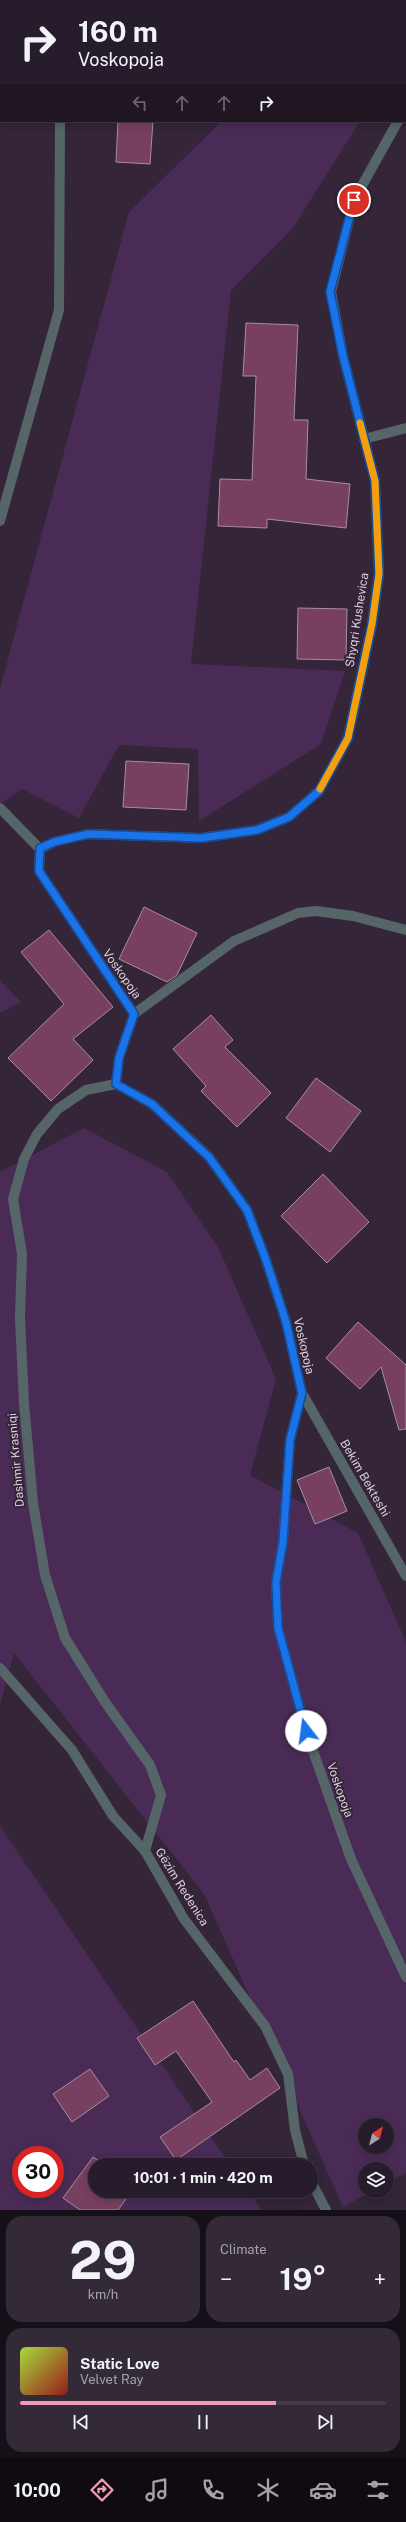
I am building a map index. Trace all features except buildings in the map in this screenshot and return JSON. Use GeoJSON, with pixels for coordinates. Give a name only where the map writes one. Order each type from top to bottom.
{"type":"FeatureCollection","features":[{"type":"Feature","properties":{"kind":"street"},"geometry":{"type":"LineString","coordinates":[[0,522],[59,310],[60,122]]}},
{"type":"Feature","properties":{"kind":"street","name":"Shyqri Kushevica"},"geometry":{"type":"LineString","coordinates":[[40,848],[54,842],[88,834],[201,838],[257,830],[289,817],[319,791],[348,738],[372,624],[378,581],[375,481],[343,356],[330,292],[354,200],[397,122]]}},
{"type":"Feature","properties":{"kind":"street"},"geometry":{"type":"LineString","coordinates":[[364,439],[406,428]]}},
{"type":"Feature","properties":{"kind":"street"},"geometry":{"type":"LineString","coordinates":[[0,808],[40,848]]}},
{"type":"Feature","properties":{"kind":"street","name":"Voskopoja"},"geometry":{"type":"LineString","coordinates":[[40,848],[39,871],[134,1014],[119,1058],[116,1084],[152,1104],[209,1157],[247,1210],[266,1260],[286,1322],[302,1393],[290,1440],[283,1542],[276,1582],[278,1628],[306,1731],[351,1859],[406,1977]]}},
{"type":"Feature","properties":{"kind":"street"},"geometry":{"type":"LineString","coordinates":[[134,1014],[234,941],[298,913],[316,911],[353,916],[406,930]]}},
{"type":"Feature","properties":{"kind":"street","name":"Dashmir Krasniqi"},"geometry":{"type":"LineString","coordinates":[[116,1084],[86,1090],[58,1109],[37,1134],[24,1159],[13,1199],[22,1254],[20,1318],[24,1403],[32,1503],[44,1576],[65,1638],[105,1702],[150,1765],[161,1795],[145,1851]]}},
{"type":"Feature","properties":{"kind":"street","name":"Bekim Bekteshi"},"geometry":{"type":"LineString","coordinates":[[302,1393],[406,1576]]}},
{"type":"Feature","properties":{"kind":"street","name":"Gëzim Redenica"},"geometry":{"type":"LineString","coordinates":[[0,1668],[72,1750],[113,1816],[145,1851],[184,1919],[265,2026],[288,2074],[295,2130],[302,2158]]}},
{"type":"Feature","properties":{"kind":"street"},"geometry":{"type":"LineString","coordinates":[[318,2195],[326,2210]]}},
{"type":"Feature","properties":{"kind":"shaded area"},"geometry":{"type":"Polygon","coordinates":[[[221,122],[359,122],[293,228],[231,290],[191,664],[345,671],[321,744],[199,821],[198,749],[119,745],[79,818],[22,789],[0,804],[0,688],[129,212],[221,122]]]}},
{"type":"Feature","properties":{"kind":"shaded area"},"geometry":{"type":"Polygon","coordinates":[[[0,980],[21,1002],[0,1013],[0,980]]]}},
{"type":"Feature","properties":{"kind":"shaded area"},"geometry":{"type":"Polygon","coordinates":[[[84,1128],[167,1172],[219,1249],[276,1379],[250,1475],[358,1533],[406,1642],[406,2173],[394,2179],[394,2162],[358,2162],[358,2198],[359,2198],[343,2207],[204,1894],[14,1653],[0,1705],[0,1172],[84,1128]]]}},
{"type":"Feature","properties":{"kind":"shaded area"},"geometry":{"type":"Polygon","coordinates":[[[0,1826],[225,2158],[88,2158],[88,2198],[253,2198],[262,2210],[0,2210],[0,1826]]]}},
{"type":"Feature","properties":{"kind":"slow traffic"},"geometry":{"type":"LineString","coordinates":[[320,789],[348,738],[372,624],[379,574],[375,481],[360,423]]}},
{"type":"Feature","properties":{"kind":"route"},"geometry":{"type":"LineString","coordinates":[[306,1731],[278,1628],[276,1582],[283,1542],[290,1440],[302,1393],[286,1322],[266,1260],[247,1210],[209,1157],[152,1104],[116,1084],[119,1058],[134,1014],[89,949],[39,871],[40,848],[54,842],[88,834],[201,838],[257,830],[289,817],[319,791],[348,738],[372,624],[379,574],[375,481],[343,356],[330,292],[354,200]]}}]}
